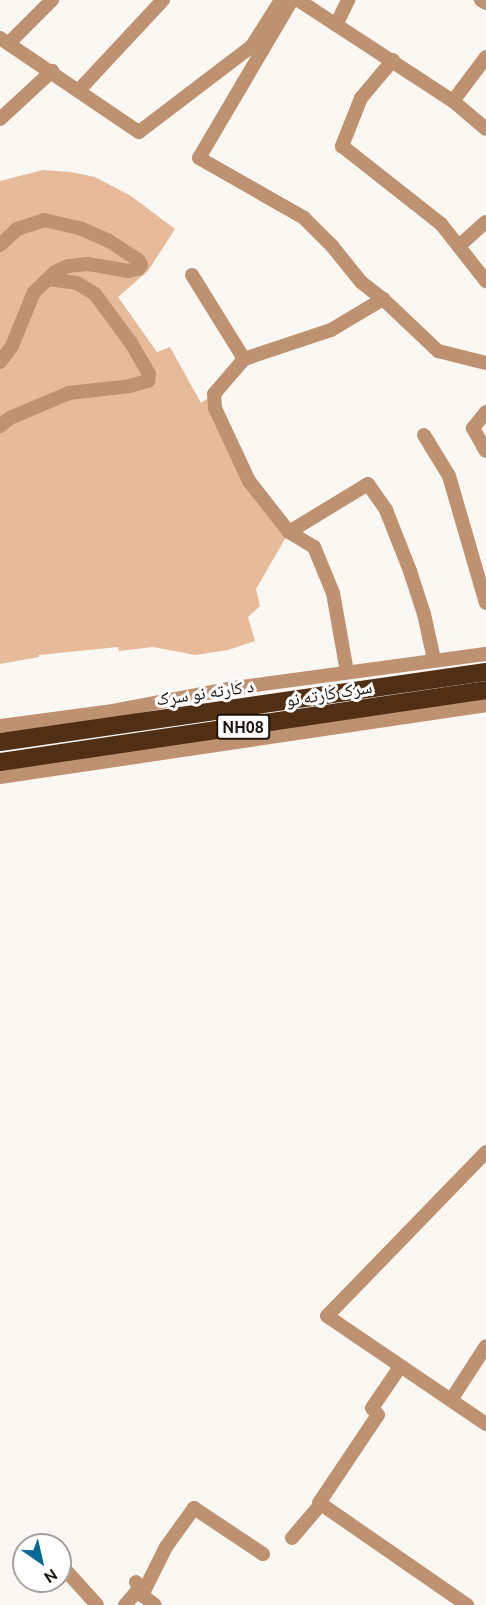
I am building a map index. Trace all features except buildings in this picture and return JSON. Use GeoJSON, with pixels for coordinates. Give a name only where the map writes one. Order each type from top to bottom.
{"type":"FeatureCollection","features":[{"type":"Feature","properties":{"kind":"highway","name":"د کارته نو سړک"},"geometry":{"type":"LineString","coordinates":[[0,742],[486,672]]}},
{"type":"Feature","properties":{"kind":"highway","name":"سرک کارته نو"},"geometry":{"type":"LineString","coordinates":[[0,762],[486,690]]}},
{"type":"Feature","properties":{"kind":"street"},"geometry":{"type":"LineString","coordinates":[[52,0],[4,40],[80,89],[139,132],[252,46],[280,0]]}},
{"type":"Feature","properties":{"kind":"street"},"geometry":{"type":"LineString","coordinates":[[80,89],[164,0]]}},
{"type":"Feature","properties":{"kind":"street"},"geometry":{"type":"LineString","coordinates":[[292,0],[200,158],[304,218],[333,246],[361,282],[383,299],[438,351],[486,363]]}},
{"type":"Feature","properties":{"kind":"street"},"geometry":{"type":"LineString","coordinates":[[298,0],[484,121]]}},
{"type":"Feature","properties":{"kind":"street"},"geometry":{"type":"LineString","coordinates":[[336,24],[348,0]]}},
{"type":"Feature","properties":{"kind":"street"},"geometry":{"type":"LineString","coordinates":[[481,0],[486,3]]}},
{"type":"Feature","properties":{"kind":"street"},"geometry":{"type":"LineString","coordinates":[[453,100],[486,57]]}},
{"type":"Feature","properties":{"kind":"street"},"geometry":{"type":"LineString","coordinates":[[393,60],[361,98],[342,146],[441,224],[486,281]]}},
{"type":"Feature","properties":{"kind":"street"},"geometry":{"type":"LineString","coordinates":[[0,119],[52,71]]}},
{"type":"Feature","properties":{"kind":"street"},"geometry":{"type":"LineString","coordinates":[[0,245],[17,229],[44,220],[82,229],[109,241],[138,260],[141,265],[138,269],[128,271],[88,264],[68,266],[55,272],[34,292],[12,346],[0,362]]}},
{"type":"Feature","properties":{"kind":"street"},"geometry":{"type":"LineString","coordinates":[[459,246],[486,222]]}},
{"type":"Feature","properties":{"kind":"street"},"geometry":{"type":"LineString","coordinates":[[192,275],[244,359]]}},
{"type":"Feature","properties":{"kind":"street"},"geometry":{"type":"LineString","coordinates":[[3,417],[69,393],[130,386],[148,381],[149,374],[136,352],[95,294],[77,283],[49,279]]}},
{"type":"Feature","properties":{"kind":"street"},"geometry":{"type":"LineString","coordinates":[[347,672],[333,593],[314,547],[289,532],[249,480],[216,408],[214,394],[244,359],[331,330],[383,299]]}},
{"type":"Feature","properties":{"kind":"street"},"geometry":{"type":"LineString","coordinates":[[486,412],[473,428],[486,451]]}},
{"type":"Feature","properties":{"kind":"street"},"geometry":{"type":"LineString","coordinates":[[424,435],[449,476],[483,581],[486,603]]}},
{"type":"Feature","properties":{"kind":"street"},"geometry":{"type":"LineString","coordinates":[[289,532],[368,484],[386,510],[410,572],[424,614],[434,659]]}},
{"type":"Feature","properties":{"kind":"street"},"geometry":{"type":"LineString","coordinates":[[0,726],[434,659],[486,654]]}},
{"type":"Feature","properties":{"kind":"street"},"geometry":{"type":"LineString","coordinates":[[0,777],[486,705]]}},
{"type":"Feature","properties":{"kind":"street"},"geometry":{"type":"LineString","coordinates":[[486,1152],[327,1316],[486,1424]]}},
{"type":"Feature","properties":{"kind":"street"},"geometry":{"type":"LineString","coordinates":[[451,1400],[486,1346]]}},
{"type":"Feature","properties":{"kind":"street"},"geometry":{"type":"LineString","coordinates":[[292,1538],[321,1504],[319,1503],[331,1484],[378,1415],[372,1408],[400,1367]]}},
{"type":"Feature","properties":{"kind":"street"},"geometry":{"type":"LineString","coordinates":[[321,1504],[467,1605]]}},
{"type":"Feature","properties":{"kind":"street"},"geometry":{"type":"LineString","coordinates":[[125,1605],[139,1589],[194,1508],[264,1554]]}},
{"type":"Feature","properties":{"kind":"street"},"geometry":{"type":"LineString","coordinates":[[72,1577],[97,1605]]}},
{"type":"Feature","properties":{"kind":"street"},"geometry":{"type":"LineString","coordinates":[[139,1589],[155,1605]]}},
{"type":"Feature","properties":{"kind":"shaded area"},"geometry":{"type":"Polygon","coordinates":[[[43,170],[95,177],[131,196],[175,229],[148,271],[118,297],[157,352],[170,347],[201,403],[214,394],[249,481],[289,532],[256,589],[260,606],[248,617],[255,641],[228,650],[195,655],[153,647],[119,651],[118,647],[39,655],[39,657],[0,664],[0,181],[43,170]]]}}]}
